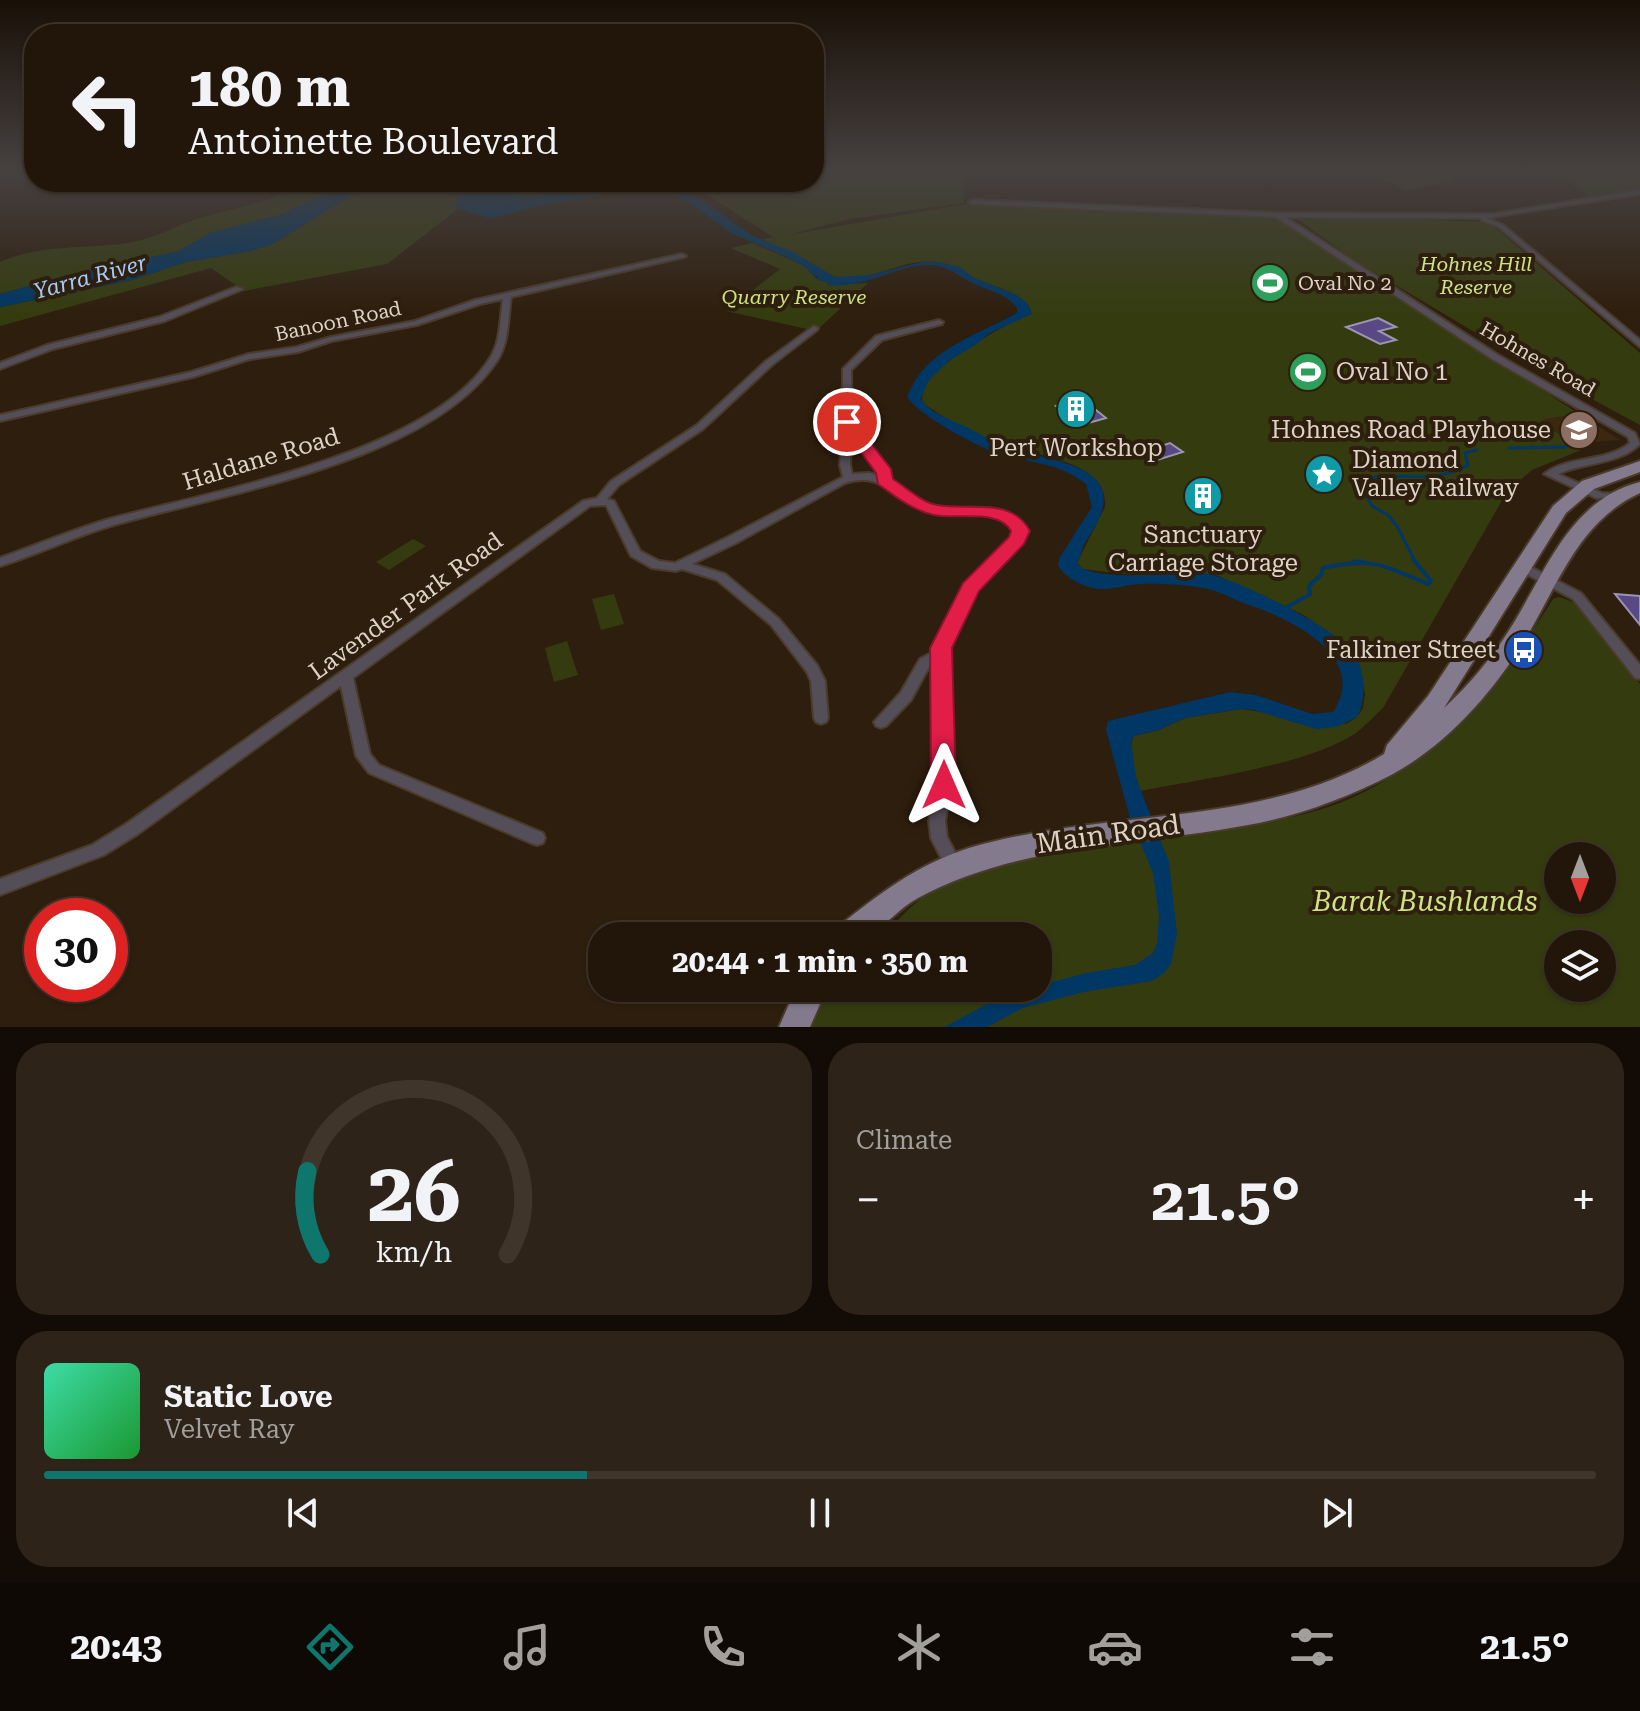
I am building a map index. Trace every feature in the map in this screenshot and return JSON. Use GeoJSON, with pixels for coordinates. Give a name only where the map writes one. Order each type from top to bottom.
{"type":"FeatureCollection","features":[{"type":"Feature","properties":{"kind":"main road","name":"Main Road"},"geometry":{"type":"LineString","coordinates":[[1383,767],[1436,702],[1559,510],[1583,489],[1602,478],[1640,466]]}},
{"type":"Feature","properties":{"kind":"main road","name":"Main Road"},"geometry":{"type":"LineString","coordinates":[[864,922],[882,905],[923,880],[987,855],[1044,842],[1219,818],[1312,798],[1383,767],[1431,736],[1459,711],[1516,637],[1581,527],[1618,496],[1640,487]]}},
{"type":"Feature","properties":{"kind":"main road"},"geometry":{"type":"LineString","coordinates":[[1474,644],[1494,666]]}},
{"type":"Feature","properties":{"kind":"main road"},"geometry":{"type":"LineString","coordinates":[[794,1027],[806,1002]]}},
{"type":"Feature","properties":{"kind":"street","name":"Hohnes Road"},"geometry":{"type":"LineString","coordinates":[[1282,218],[1495,357],[1632,435],[1635,444],[1626,452],[1565,465],[1549,474],[1600,496],[1618,496]]}},
{"type":"Feature","properties":{"kind":"street"},"geometry":{"type":"LineString","coordinates":[[1484,218],[1500,218]]}},
{"type":"Feature","properties":{"kind":"street"},"geometry":{"type":"LineString","coordinates":[[1494,219],[1640,344]]}},
{"type":"Feature","properties":{"kind":"street","name":"Banoon Road"},"geometry":{"type":"LineString","coordinates":[[0,418],[193,374],[249,357],[417,323],[507,296],[682,256]]}},
{"type":"Feature","properties":{"kind":"street"},"geometry":{"type":"LineString","coordinates":[[0,366],[39,350],[162,319],[239,289]]}},
{"type":"Feature","properties":{"kind":"street","name":"Haldane Road"},"geometry":{"type":"LineString","coordinates":[[0,562],[107,523],[265,484],[396,435],[437,413],[469,389],[492,363],[501,346],[507,296]]}},
{"type":"Feature","properties":{"kind":"street"},"geometry":{"type":"LineString","coordinates":[[848,478],[845,465],[846,372],[849,366],[879,338],[939,322]]}},
{"type":"Feature","properties":{"kind":"street","name":"Lavender Park Road"},"geometry":{"type":"LineString","coordinates":[[0,887],[98,850],[132,829],[580,507],[600,501],[615,483],[700,427],[759,371],[814,328]]}},
{"type":"Feature","properties":{"kind":"street"},"geometry":{"type":"LineString","coordinates":[[847,422],[885,473],[885,481]]}},
{"type":"Feature","properties":{"kind":"street"},"geometry":{"type":"LineString","coordinates":[[600,501],[610,503],[616,509],[630,548],[639,557],[662,567],[685,564],[848,478],[885,481],[925,508],[1000,513],[1016,522],[1021,531],[1018,540],[970,587],[940,654],[944,785],[937,821],[939,838],[954,866]]}},
{"type":"Feature","properties":{"kind":"street"},"geometry":{"type":"LineString","coordinates":[[685,564],[721,577],[775,622],[818,681],[821,718]]}},
{"type":"Feature","properties":{"kind":"street"},"geometry":{"type":"LineString","coordinates":[[1523,567],[1549,578],[1586,605],[1640,674]]}},
{"type":"Feature","properties":{"kind":"street"},"geometry":{"type":"LineString","coordinates":[[881,722],[906,696],[925,662],[940,654]]}},
{"type":"Feature","properties":{"kind":"street"},"geometry":{"type":"LineString","coordinates":[[346,678],[366,763],[537,838]]}},
{"type":"Feature","properties":{"kind":"shaded area","name":"Hohnes Road Playhouse"},"geometry":{"type":"Polygon","coordinates":[[[1579,414],[1620,440],[1572,444],[1543,423],[1544,419],[1579,414]]]}},
{"type":"Feature","properties":{"kind":"green space"},"geometry":{"type":"Polygon","coordinates":[[[202,218],[268,218],[210,233],[177,252],[102,266],[0,294],[0,262],[32,252],[127,243],[202,218]]]}},
{"type":"Feature","properties":{"kind":"green space"},"geometry":{"type":"Polygon","coordinates":[[[315,218],[446,218],[387,264],[244,291],[211,268],[0,326],[0,307],[132,280],[186,262],[251,251],[272,244],[315,218]]]}},
{"type":"Feature","properties":{"kind":"green space"},"geometry":{"type":"Polygon","coordinates":[[[744,218],[858,218],[788,235],[886,218],[1278,218],[1579,414],[1544,419],[1543,423],[1581,450],[1532,470],[1508,490],[1383,708],[1356,733],[1335,744],[1281,763],[1141,791],[1131,756],[1134,736],[1159,730],[1185,718],[1241,709],[1346,724],[1357,717],[1363,708],[1365,694],[1357,659],[1348,646],[1302,614],[1214,574],[1139,576],[1083,569],[1077,563],[1105,507],[1103,491],[1094,478],[1063,461],[994,443],[957,425],[923,403],[924,390],[947,363],[1031,311],[1018,296],[956,268],[935,262],[911,264],[862,277],[838,277],[763,239],[773,237],[744,218]]]}},
{"type":"Feature","properties":{"kind":"green space","name":"Hohnes Hill Reserve"},"geometry":{"type":"Polygon","coordinates":[[[1296,218],[1489,222],[1640,353],[1640,425],[1540,371],[1357,262],[1296,218]]]}},
{"type":"Feature","properties":{"kind":"green space","name":"Quarry Reserve"},"geometry":{"type":"Polygon","coordinates":[[[752,243],[810,268],[807,269],[818,280],[828,282],[827,285],[868,283],[816,331],[726,311],[780,269],[731,248],[752,243]]]}},
{"type":"Feature","properties":{"kind":"green space"},"geometry":{"type":"Polygon","coordinates":[[[413,539],[426,546],[389,570],[376,562],[413,539]]]}},
{"type":"Feature","properties":{"kind":"green space"},"geometry":{"type":"Polygon","coordinates":[[[614,594],[624,624],[601,630],[592,599],[614,594]]]}},
{"type":"Feature","properties":{"kind":"green space","name":"Barak Bushlands"},"geometry":{"type":"Polygon","coordinates":[[[1559,597],[1573,602],[1640,684],[1640,1027],[803,1027],[817,1002],[1052,1002],[1052,922],[896,922],[931,892],[999,864],[1072,847],[1285,818],[1349,799],[1381,783],[1439,740],[1490,687],[1553,599],[1559,597]]]}},
{"type":"Feature","properties":{"kind":"green space"},"geometry":{"type":"Polygon","coordinates":[[[567,641],[578,675],[554,682],[545,648],[567,641]]]}},
{"type":"Feature","properties":{"kind":"water","name":"Yarra River"},"geometry":{"type":"Polygon","coordinates":[[[268,218],[315,218],[273,244],[251,251],[186,262],[132,280],[0,307],[0,294],[102,266],[177,252],[210,233],[268,218]]]}},
{"type":"Feature","properties":{"kind":"water"},"geometry":{"type":"Polygon","coordinates":[[[710,218],[727,218],[751,235],[793,252],[835,277],[870,275],[922,262],[939,262],[960,267],[974,278],[1017,295],[1028,304],[1032,314],[988,334],[950,360],[929,380],[921,398],[927,406],[1004,445],[1071,465],[1088,473],[1099,483],[1104,497],[1100,516],[1077,563],[1085,569],[1115,575],[1202,573],[1216,576],[1306,618],[1344,642],[1358,659],[1363,693],[1360,710],[1357,717],[1337,727],[1316,729],[1241,709],[1185,718],[1159,730],[1134,736],[1131,741],[1136,778],[1169,862],[1177,934],[1171,964],[1152,981],[1052,1000],[1052,982],[1135,965],[1153,953],[1157,943],[1159,917],[1153,873],[1130,818],[1106,730],[1108,721],[1230,692],[1256,695],[1312,714],[1333,712],[1342,692],[1341,674],[1334,658],[1321,643],[1285,620],[1216,591],[1157,584],[1099,589],[1070,578],[1058,565],[1092,507],[1086,484],[1057,468],[1005,456],[982,447],[936,422],[907,396],[915,381],[937,357],[962,340],[1017,313],[1013,303],[948,269],[936,266],[905,268],[842,285],[827,285],[827,282],[817,280],[818,277],[809,272],[809,267],[731,233],[710,218]]]}},
{"type":"Feature","properties":{"kind":"water"},"geometry":{"type":"Polygon","coordinates":[[[991,1002],[1046,1002],[1023,1008],[987,1027],[944,1027],[991,1002]]]}},
{"type":"Feature","properties":{"kind":"building"},"geometry":{"type":"Polygon","coordinates":[[[1378,318],[1396,327],[1379,331],[1396,340],[1380,344],[1346,327],[1378,318]]]}},
{"type":"Feature","properties":{"kind":"building"},"geometry":{"type":"Polygon","coordinates":[[[1082,399],[1106,418],[1074,427],[1065,420],[1071,419],[1056,406],[1082,399]]]}},
{"type":"Feature","properties":{"kind":"building"},"geometry":{"type":"Polygon","coordinates":[[[1170,443],[1183,452],[1154,461],[1142,452],[1170,443]]]}},
{"type":"Feature","properties":{"kind":"building"},"geometry":{"type":"Polygon","coordinates":[[[1615,594],[1640,596],[1640,625],[1615,594]]]}},
{"type":"Feature","properties":{"kind":"waterway"},"geometry":{"type":"LineString","coordinates":[[796,261],[810,270]]}},
{"type":"Feature","properties":{"kind":"waterway"},"geometry":{"type":"LineString","coordinates":[[1509,448],[1566,447]]}},
{"type":"Feature","properties":{"kind":"waterway"},"geometry":{"type":"LineString","coordinates":[[1415,561],[1397,526],[1388,515],[1372,506],[1360,485],[1363,479],[1430,476],[1456,471],[1468,465],[1465,453],[1477,450]]}},
{"type":"Feature","properties":{"kind":"waterway"},"geometry":{"type":"LineString","coordinates":[[1286,608],[1310,594],[1309,586],[1321,575],[1323,568],[1340,565],[1377,565],[1428,584],[1431,581],[1413,559]]}},
{"type":"Feature","properties":{"kind":"waterway"},"geometry":{"type":"LineString","coordinates":[[1354,561],[1362,561]]}},
{"type":"Feature","properties":{"kind":"place","name":"Oval No 2"},"geometry":{"type":"Point","coordinates":[1270,283]}},
{"type":"Feature","properties":{"kind":"place","name":"Oval No 1"},"geometry":{"type":"Point","coordinates":[1308,372]}},
{"type":"Feature","properties":{"kind":"place","name":"Pert Workshop"},"geometry":{"type":"Point","coordinates":[1076,409]}},
{"type":"Feature","properties":{"kind":"place","name":"Hohnes Road Playhouse"},"geometry":{"type":"Point","coordinates":[1579,430]}},
{"type":"Feature","properties":{"kind":"place","name":"Diamond Valley Railway"},"geometry":{"type":"Point","coordinates":[1324,474]}},
{"type":"Feature","properties":{"kind":"place","name":"Sanctuary Carriage Storage"},"geometry":{"type":"Point","coordinates":[1203,496]}},
{"type":"Feature","properties":{"kind":"place","name":"Falkiner Street"},"geometry":{"type":"Point","coordinates":[1524,650]}},
{"type":"Feature","properties":{"kind":"route"},"geometry":{"type":"LineString","coordinates":[[847,422],[885,473],[885,481],[919,505],[938,511],[1000,513],[1016,522],[1021,531],[1018,540],[970,587],[941,648],[944,785]]}}]}
